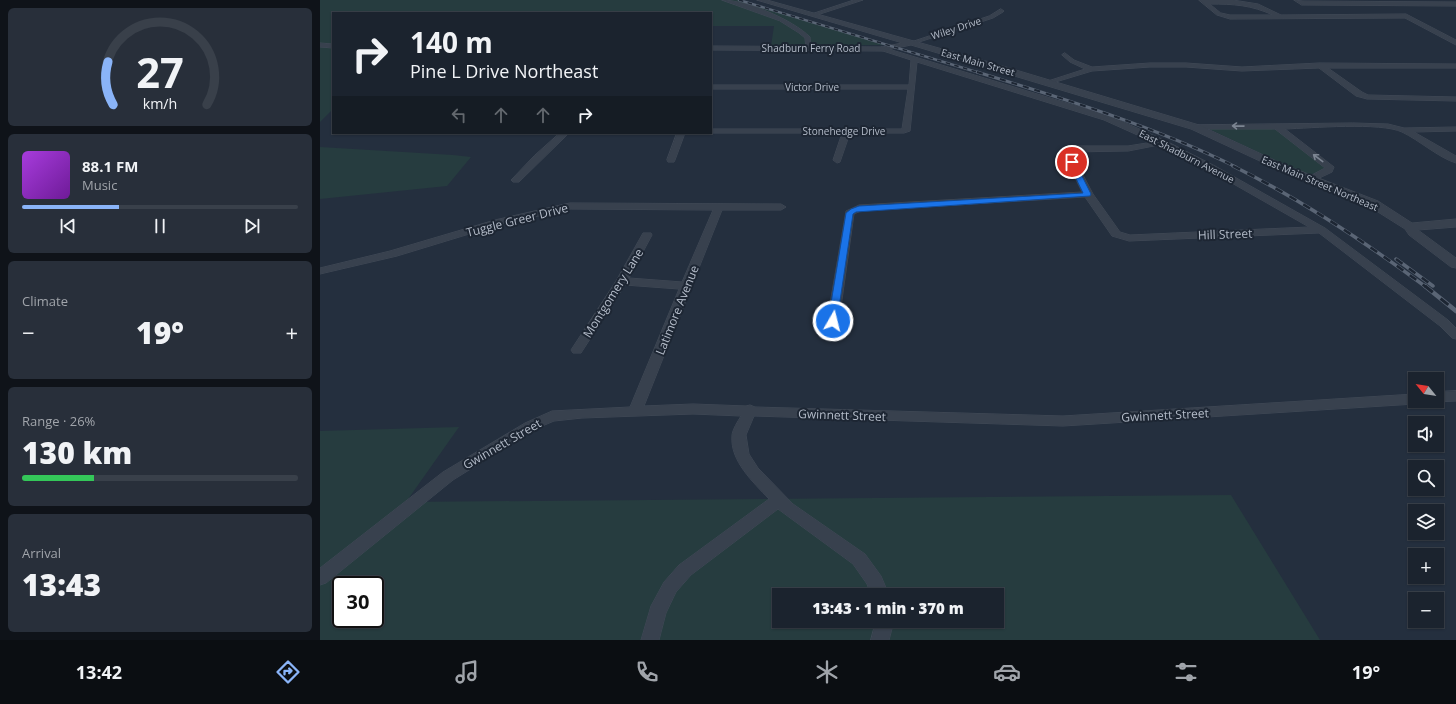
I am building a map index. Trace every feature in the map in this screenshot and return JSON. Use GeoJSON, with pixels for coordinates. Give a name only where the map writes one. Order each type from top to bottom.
{"type":"FeatureCollection","features":[{"type":"Feature","properties":{"kind":"street"},"geometry":{"type":"LineString","coordinates":[[725,0],[768,14],[802,32],[808,38],[808,48]]}},
{"type":"Feature","properties":{"kind":"street","name":"East Main Street"},"geometry":{"type":"LineString","coordinates":[[760,0],[1056,85],[1195,127]]}},
{"type":"Feature","properties":{"kind":"street"},"geometry":{"type":"LineString","coordinates":[[834,0],[846,4]]}},
{"type":"Feature","properties":{"kind":"street"},"geometry":{"type":"LineString","coordinates":[[812,15],[860,0]]}},
{"type":"Feature","properties":{"kind":"street"},"geometry":{"type":"LineString","coordinates":[[1204,1],[1233,2],[1258,6],[1280,17]]}},
{"type":"Feature","properties":{"kind":"street"},"geometry":{"type":"LineString","coordinates":[[1204,1],[1219,14],[1230,17],[1406,16],[1456,44]]}},
{"type":"Feature","properties":{"kind":"street"},"geometry":{"type":"LineString","coordinates":[[1299,2],[1456,4]]}},
{"type":"Feature","properties":{"kind":"street","name":"Wiley Drive"},"geometry":{"type":"LineString","coordinates":[[911,43],[991,17],[1001,11]]}},
{"type":"Feature","properties":{"kind":"street","name":"Shadburn Ferry Road"},"geometry":{"type":"LineString","coordinates":[[712,48],[882,48],[911,43]]}},
{"type":"Feature","properties":{"kind":"street"},"geometry":{"type":"LineString","coordinates":[[320,45],[332,46]]}},
{"type":"Feature","properties":{"kind":"street","name":"East Shadburn Avenue"},"geometry":{"type":"LineString","coordinates":[[882,48],[1107,118],[1161,142],[1212,168],[1320,230],[1444,323],[1456,335]]}},
{"type":"Feature","properties":{"kind":"street"},"geometry":{"type":"LineString","coordinates":[[1065,55],[1072,61],[1090,69]]}},
{"type":"Feature","properties":{"kind":"street","name":"Stonehedge Drive"},"geometry":{"type":"LineString","coordinates":[[712,131],[907,129],[914,59]]}},
{"type":"Feature","properties":{"kind":"street"},"geometry":{"type":"LineString","coordinates":[[1056,85],[1090,69],[1150,65],[1186,65],[1242,69],[1319,66],[1456,66]]}},
{"type":"Feature","properties":{"kind":"street"},"geometry":{"type":"LineString","coordinates":[[1319,66],[1359,94],[1367,97],[1456,99]]}},
{"type":"Feature","properties":{"kind":"street"},"geometry":{"type":"LineString","coordinates":[[1047,83],[1081,73]]}},
{"type":"Feature","properties":{"kind":"street","name":"Victor Drive"},"geometry":{"type":"LineString","coordinates":[[712,87],[912,87]]}},
{"type":"Feature","properties":{"kind":"street"},"geometry":{"type":"LineString","coordinates":[[1195,127],[1381,125],[1404,130],[1456,129]]}},
{"type":"Feature","properties":{"kind":"street","name":"East Main Street Northeast"},"geometry":{"type":"LineString","coordinates":[[1195,127],[1281,167],[1374,204],[1410,227],[1413,232],[1456,264]]}},
{"type":"Feature","properties":{"kind":"street"},"geometry":{"type":"LineString","coordinates":[[1277,127],[1330,168],[1329,170],[1311,179]]}},
{"type":"Feature","properties":{"kind":"street"},"geometry":{"type":"LineString","coordinates":[[837,160],[848,130]]}},
{"type":"Feature","properties":{"kind":"street"},"geometry":{"type":"LineString","coordinates":[[1404,130],[1456,160]]}},
{"type":"Feature","properties":{"kind":"street"},"geometry":{"type":"LineString","coordinates":[[516,180],[537,158],[564,134]]}},
{"type":"Feature","properties":{"kind":"street"},"geometry":{"type":"LineString","coordinates":[[671,160],[681,134]]}},
{"type":"Feature","properties":{"kind":"street"},"geometry":{"type":"LineString","coordinates":[[833,321],[849,213],[854,210],[859,208],[1088,194],[1066,151],[1072,149],[1133,148],[1150,146],[1161,142]]}},
{"type":"Feature","properties":{"kind":"street","name":"Hill Street"},"geometry":{"type":"LineString","coordinates":[[1088,194],[1116,234],[1129,238],[1320,230]]}},
{"type":"Feature","properties":{"kind":"street","name":"Tuggle Greer Drive"},"geometry":{"type":"LineString","coordinates":[[320,271],[393,254],[499,222],[570,206],[718,208],[781,207]]}},
{"type":"Feature","properties":{"kind":"street","name":"Latimore Avenue"},"geometry":{"type":"LineString","coordinates":[[635,412],[718,208]]}},
{"type":"Feature","properties":{"kind":"street"},"geometry":{"type":"LineString","coordinates":[[1410,227],[1456,224]]}},
{"type":"Feature","properties":{"kind":"street","name":"Montgomery Lane"},"geometry":{"type":"LineString","coordinates":[[577,350],[622,280],[647,235]]}},
{"type":"Feature","properties":{"kind":"street"},"geometry":{"type":"LineString","coordinates":[[622,280],[686,286]]}},
{"type":"Feature","properties":{"kind":"street"},"geometry":{"type":"LineString","coordinates":[[1444,397],[1456,396]]}},
{"type":"Feature","properties":{"kind":"street","name":"Gwinnett Street"},"geometry":{"type":"LineString","coordinates":[[320,578],[448,476],[530,426],[552,416],[582,413],[693,409],[1063,421],[1408,399]]}},
{"type":"Feature","properties":{"kind":"street"},"geometry":{"type":"LineString","coordinates":[[750,410],[739,436],[742,454],[753,472],[787,508],[859,559],[875,581],[878,588]]}},
{"type":"Feature","properties":{"kind":"street"},"geometry":{"type":"LineString","coordinates":[[650,640],[657,612],[670,587],[685,570],[779,500]]}},
{"type":"Feature","properties":{"kind":"street"},"geometry":{"type":"LineString","coordinates":[[880,640],[883,628]]}},
{"type":"Feature","properties":{"kind":"green space"},"geometry":{"type":"Polygon","coordinates":[[[320,0],[742,0],[887,45],[771,46],[774,26],[712,26],[712,12],[332,12],[332,110],[320,122],[320,0]]]}},
{"type":"Feature","properties":{"kind":"green space"},"geometry":{"type":"Polygon","coordinates":[[[1268,128],[1280,131],[1327,167],[1314,174],[1300,172],[1209,129],[1268,128]]]}},
{"type":"Feature","properties":{"kind":"green space"},"geometry":{"type":"Polygon","coordinates":[[[320,147],[471,157],[447,186],[320,199],[320,147]]]}},
{"type":"Feature","properties":{"kind":"green space"},"geometry":{"type":"Polygon","coordinates":[[[459,427],[406,502],[1231,495],[1320,640],[320,640],[320,431],[459,427]]]}},
{"type":"Feature","properties":{"kind":"railway"},"geometry":{"type":"LineString","coordinates":[[739,0],[980,73]]}},
{"type":"Feature","properties":{"kind":"railway"},"geometry":{"type":"LineString","coordinates":[[977,72],[1076,103],[1141,126],[1205,152],[1236,167]]}},
{"type":"Feature","properties":{"kind":"railway"},"geometry":{"type":"LineString","coordinates":[[1233,166],[1284,193],[1332,222],[1426,287]]}},
{"type":"Feature","properties":{"kind":"railway"},"geometry":{"type":"LineString","coordinates":[[1396,259],[1433,286]]}},
{"type":"Feature","properties":{"kind":"railway"},"geometry":{"type":"LineString","coordinates":[[1425,286],[1456,311]]}},
{"type":"Feature","properties":{"kind":"route"},"geometry":{"type":"LineString","coordinates":[[833,321],[849,213],[859,208],[1088,194],[1072,162]]}}]}
